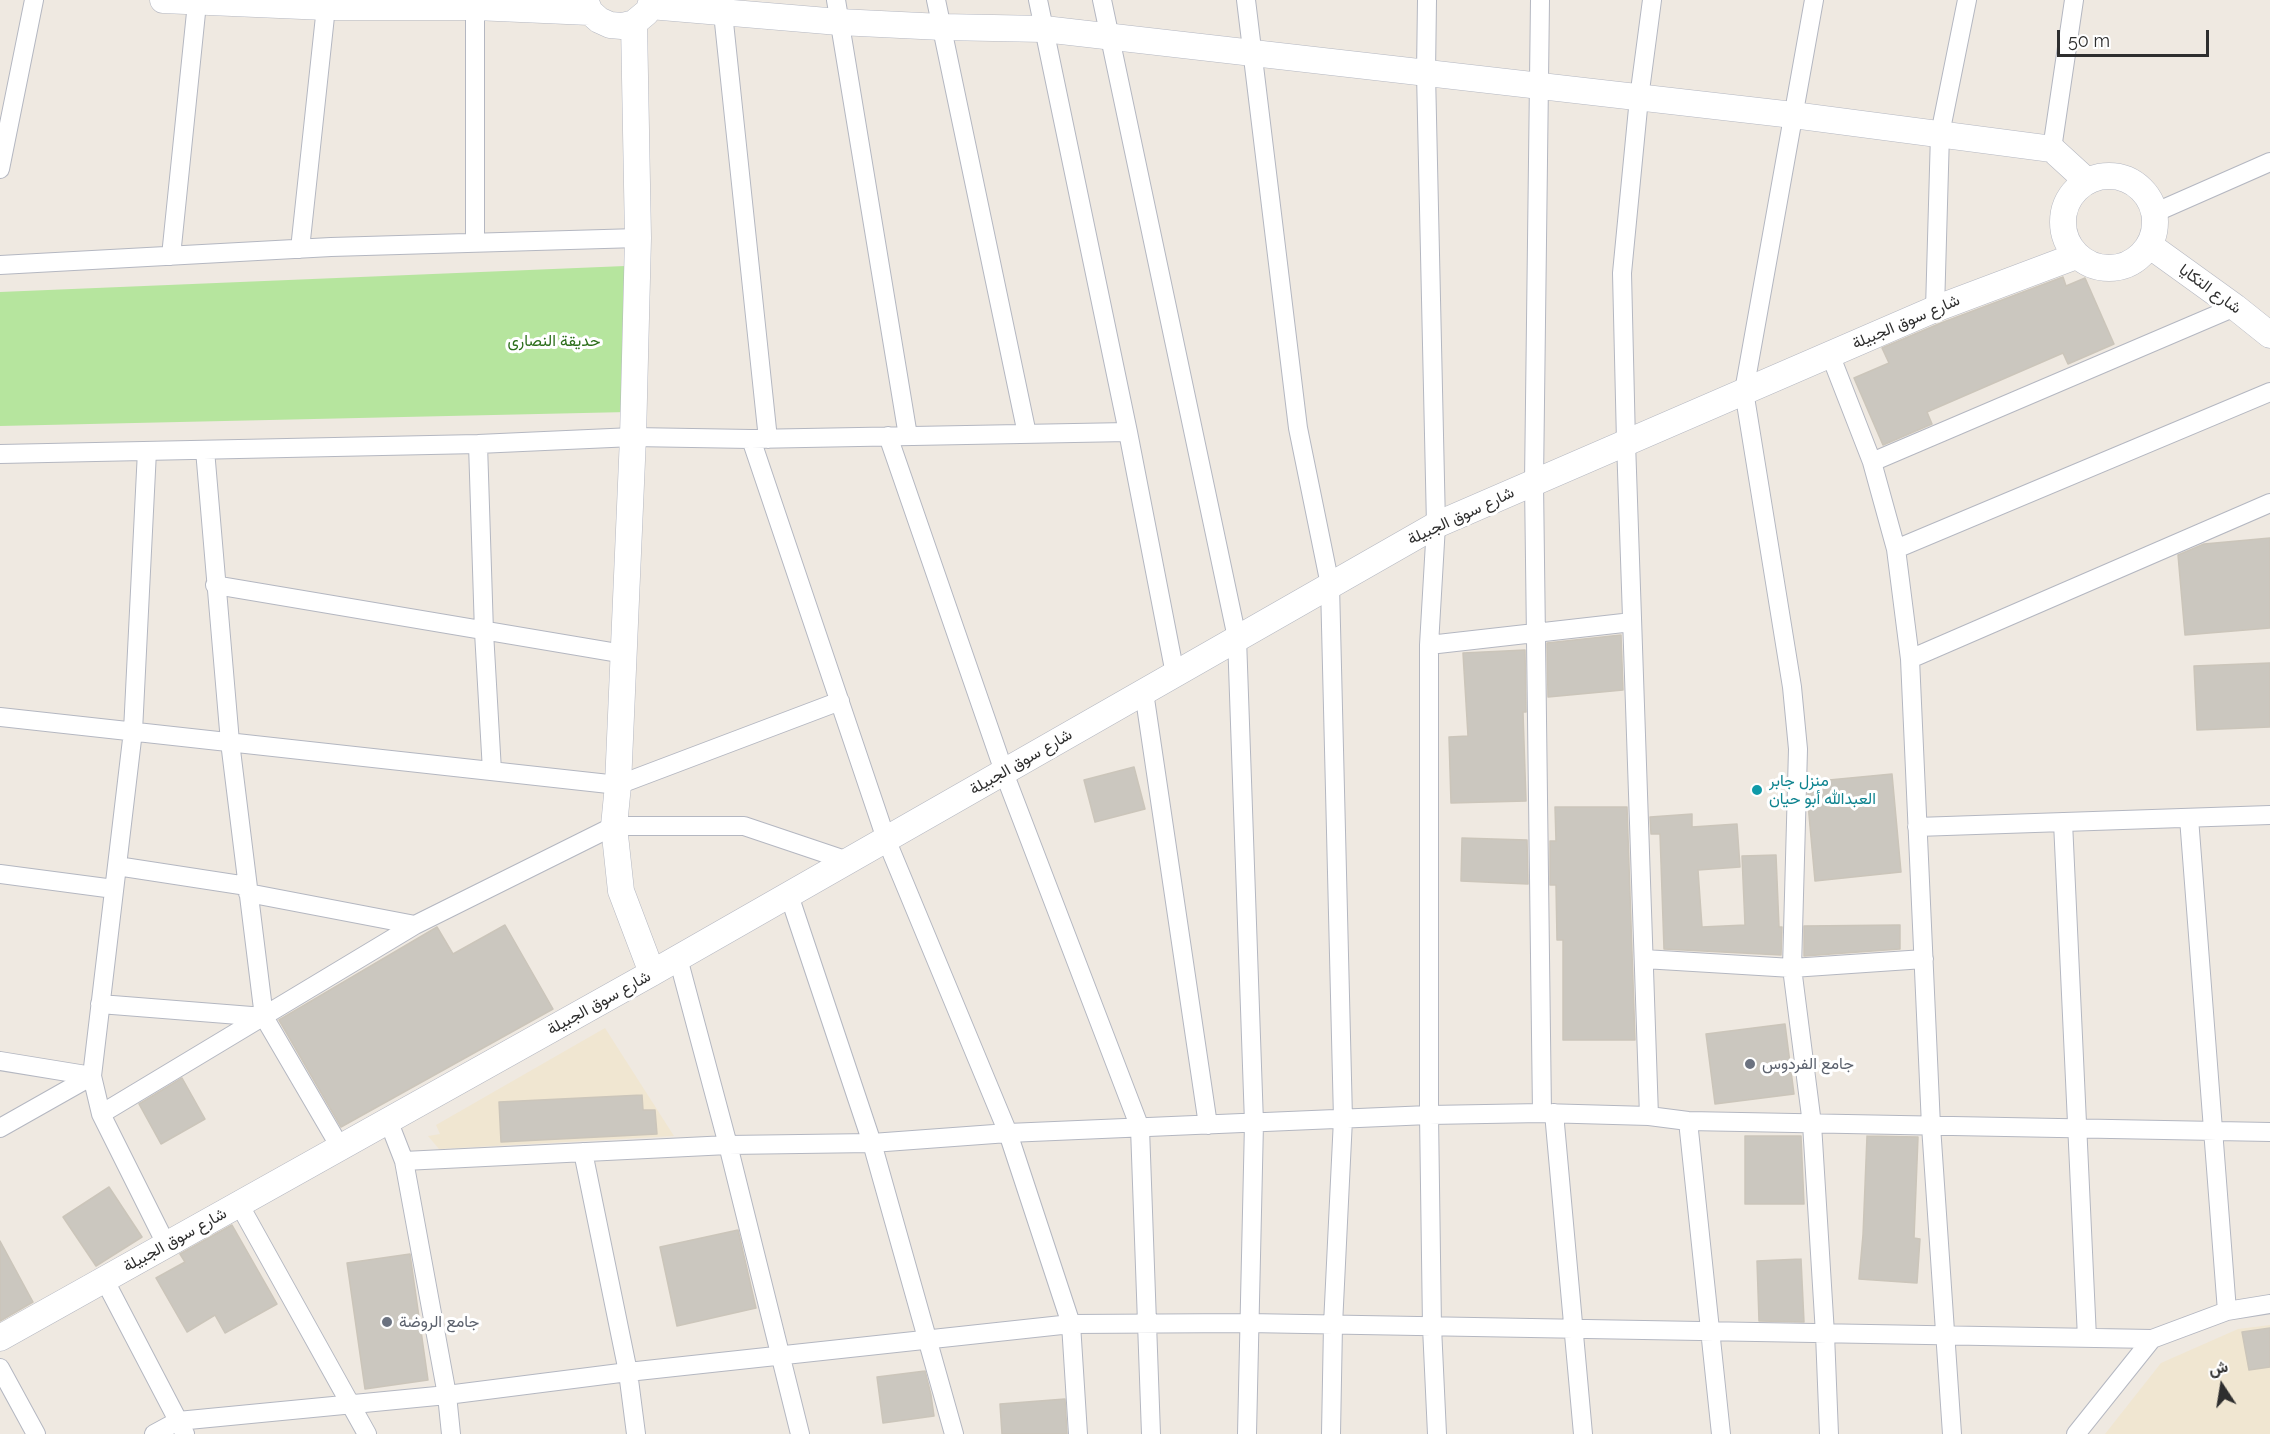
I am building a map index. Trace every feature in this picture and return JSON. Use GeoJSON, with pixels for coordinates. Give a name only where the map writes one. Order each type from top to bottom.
{"type":"FeatureCollection","features":[{"type":"Feature","properties":{"kind":"street"},"geometry":{"type":"LineString","coordinates":[[0,170],[34,0]]}},
{"type":"Feature","properties":{"kind":"street"},"geometry":{"type":"LineString","coordinates":[[163,0],[326,7],[588,6],[599,20],[610,25],[622,26],[645,10],[723,13],[837,11],[942,27],[1044,29],[1793,115],[2052,149],[2087,181]]}},
{"type":"Feature","properties":{"kind":"street"},"geometry":{"type":"LineString","coordinates":[[936,0],[1027,434]]}},
{"type":"Feature","properties":{"kind":"street"},"geometry":{"type":"LineString","coordinates":[[1038,0],[1128,432],[1175,674]]}},
{"type":"Feature","properties":{"kind":"street"},"geometry":{"type":"LineString","coordinates":[[1102,0],[1237,638],[1254,1123],[1247,1434]]}},
{"type":"Feature","properties":{"kind":"street"},"geometry":{"type":"LineString","coordinates":[[1246,0],[1298,428],[1330,585],[1343,1119],[1333,1325],[1331,1434]]}},
{"type":"Feature","properties":{"kind":"street"},"geometry":{"type":"LineString","coordinates":[[1427,0],[1426,74],[1436,525],[1429,645],[1429,1115],[1432,1327],[1437,1434]]}},
{"type":"Feature","properties":{"kind":"street"},"geometry":{"type":"LineString","coordinates":[[1540,0],[1534,482],[1548,1113],[1574,1330],[1583,1434]]}},
{"type":"Feature","properties":{"kind":"street"},"geometry":{"type":"LineString","coordinates":[[1649,1116],[1622,273],[1639,98],[1652,0]]}},
{"type":"Feature","properties":{"kind":"street"},"geometry":{"type":"LineString","coordinates":[[1814,0],[1744,391],[1792,687],[1798,749],[1792,968],[1812,1124],[1825,1334],[1828,1434]]}},
{"type":"Feature","properties":{"kind":"street"},"geometry":{"type":"LineString","coordinates":[[1935,309],[1940,134],[1968,0]]}},
{"type":"Feature","properties":{"kind":"street"},"geometry":{"type":"LineString","coordinates":[[2052,149],[2074,0]]}},
{"type":"Feature","properties":{"kind":"street"},"geometry":{"type":"LineString","coordinates":[[171,256],[197,3]]}},
{"type":"Feature","properties":{"kind":"street"},"geometry":{"type":"LineString","coordinates":[[300,249],[326,7]]}},
{"type":"Feature","properties":{"kind":"street"},"geometry":{"type":"LineString","coordinates":[[475,7],[476,242]]}},
{"type":"Feature","properties":{"kind":"street"},"geometry":{"type":"LineString","coordinates":[[645,10],[633,437],[618,785],[614,826],[621,891],[652,973]]}},
{"type":"Feature","properties":{"kind":"street"},"geometry":{"type":"LineString","coordinates":[[837,11],[908,436]]}},
{"type":"Feature","properties":{"kind":"street"},"geometry":{"type":"LineString","coordinates":[[723,13],[760,439],[840,701],[886,839],[1008,1133],[1071,1324],[1078,1434]]}},
{"type":"Feature","properties":{"kind":"street"},"geometry":{"type":"LineString","coordinates":[[2154,213],[2270,162]]}},
{"type":"Feature","properties":{"kind":"street"},"geometry":{"type":"LineString","coordinates":[[2102,176],[2123,178],[2137,185],[2149,198],[2154,213],[2154,230],[2149,245],[2140,256],[2126,264],[2111,268],[2095,266],[2076,256],[2065,238],[2062,222],[2069,198],[2087,181],[2102,176]]}},
{"type":"Feature","properties":{"kind":"street"},"geometry":{"type":"LineString","coordinates":[[0,265],[300,249],[638,238]]}},
{"type":"Feature","properties":{"kind":"street","name":"شارع التكايا"},"geometry":{"type":"LineString","coordinates":[[2149,245],[2270,335]]}},
{"type":"Feature","properties":{"kind":"street","name":"شارع سوق الجبيلة"},"geometry":{"type":"LineString","coordinates":[[0,1338],[652,973],[1436,525],[1935,309],[2076,256]]}},
{"type":"Feature","properties":{"kind":"street"},"geometry":{"type":"LineString","coordinates":[[1872,462],[2235,307]]}},
{"type":"Feature","properties":{"kind":"street"},"geometry":{"type":"LineString","coordinates":[[1830,354],[1872,462],[1896,549],[1910,660],[1931,1126],[1952,1434]]}},
{"type":"Feature","properties":{"kind":"street"},"geometry":{"type":"LineString","coordinates":[[1896,549],[2270,392]]}},
{"type":"Feature","properties":{"kind":"street"},"geometry":{"type":"LineString","coordinates":[[0,454],[478,444],[633,437],[760,439],[1128,432]]}},
{"type":"Feature","properties":{"kind":"street"},"geometry":{"type":"LineString","coordinates":[[888,436],[1004,772],[1140,1128],[1151,1434]]}},
{"type":"Feature","properties":{"kind":"street"},"geometry":{"type":"LineString","coordinates":[[478,444],[484,632],[492,771]]}},
{"type":"Feature","properties":{"kind":"street"},"geometry":{"type":"LineString","coordinates":[[205,450],[230,742],[264,1017],[340,1148]]}},
{"type":"Feature","properties":{"kind":"street"},"geometry":{"type":"LineString","coordinates":[[147,451],[133,731],[92,1076],[101,1114],[166,1244]]}},
{"type":"Feature","properties":{"kind":"street"},"geometry":{"type":"LineString","coordinates":[[1910,660],[2270,503]]}},
{"type":"Feature","properties":{"kind":"street"},"geometry":{"type":"LineString","coordinates":[[215,585],[624,654]]}},
{"type":"Feature","properties":{"kind":"street"},"geometry":{"type":"LineString","coordinates":[[1429,645],[1632,622]]}},
{"type":"Feature","properties":{"kind":"street"},"geometry":{"type":"LineString","coordinates":[[1144,692],[1208,1125]]}},
{"type":"Feature","properties":{"kind":"street"},"geometry":{"type":"LineString","coordinates":[[0,717],[618,785],[840,701]]}},
{"type":"Feature","properties":{"kind":"street"},"geometry":{"type":"LineString","coordinates":[[1917,827],[2270,815]]}},
{"type":"Feature","properties":{"kind":"street"},"geometry":{"type":"LineString","coordinates":[[2189,818],[2227,1311]]}},
{"type":"Feature","properties":{"kind":"street"},"geometry":{"type":"LineString","coordinates":[[2063,822],[2087,1338]]}},
{"type":"Feature","properties":{"kind":"street"},"geometry":{"type":"LineString","coordinates":[[101,1114],[415,925],[614,826],[744,826],[848,861]]}},
{"type":"Feature","properties":{"kind":"street"},"geometry":{"type":"LineString","coordinates":[[117,866],[415,925]]}},
{"type":"Feature","properties":{"kind":"street"},"geometry":{"type":"LineString","coordinates":[[0,874],[114,889]]}},
{"type":"Feature","properties":{"kind":"street"},"geometry":{"type":"LineString","coordinates":[[789,895],[872,1143],[954,1434]]}},
{"type":"Feature","properties":{"kind":"street"},"geometry":{"type":"LineString","coordinates":[[678,958],[728,1145],[800,1434]]}},
{"type":"Feature","properties":{"kind":"street"},"geometry":{"type":"LineString","coordinates":[[1644,959],[1792,968],[1924,959]]}},
{"type":"Feature","properties":{"kind":"street"},"geometry":{"type":"LineString","coordinates":[[100,1004],[264,1017]]}},
{"type":"Feature","properties":{"kind":"street"},"geometry":{"type":"LineString","coordinates":[[0,1060],[92,1076]]}},
{"type":"Feature","properties":{"kind":"street"},"geometry":{"type":"LineString","coordinates":[[0,1128],[92,1076]]}},
{"type":"Feature","properties":{"kind":"street"},"geometry":{"type":"LineString","coordinates":[[404,1161],[728,1145],[872,1143],[1008,1133],[1429,1115],[1548,1113],[1649,1116],[1688,1121],[2270,1132]]}},
{"type":"Feature","properties":{"kind":"street"},"geometry":{"type":"LineString","coordinates":[[388,1120],[404,1161],[447,1395],[451,1434]]}},
{"type":"Feature","properties":{"kind":"street"},"geometry":{"type":"LineString","coordinates":[[1688,1121],[1721,1434]]}},
{"type":"Feature","properties":{"kind":"street"},"geometry":{"type":"LineString","coordinates":[[583,1152],[628,1372],[636,1434]]}},
{"type":"Feature","properties":{"kind":"street"},"geometry":{"type":"LineString","coordinates":[[239,1204],[367,1434]]}},
{"type":"Feature","properties":{"kind":"street"},"geometry":{"type":"LineString","coordinates":[[104,1280],[181,1428]]}},
{"type":"Feature","properties":{"kind":"street"},"geometry":{"type":"LineString","coordinates":[[153,1434],[181,1428],[628,1372],[1071,1324],[1248,1323],[2152,1339],[2227,1311],[2270,1304]]}},
{"type":"Feature","properties":{"kind":"street"},"geometry":{"type":"LineString","coordinates":[[2076,1434],[2152,1339]]}},
{"type":"Feature","properties":{"kind":"street"},"geometry":{"type":"LineString","coordinates":[[0,1368],[36,1434]]}},
{"type":"Feature","properties":{"kind":"shaded area"},"geometry":{"type":"Polygon","coordinates":[[[605,1028],[674,1136],[439,1149],[428,1136],[440,1134],[436,1125],[605,1028]]]}},
{"type":"Feature","properties":{"kind":"shaded area"},"geometry":{"type":"Polygon","coordinates":[[[2270,1325],[2270,1434],[2105,1434],[2161,1363],[2238,1329],[2270,1325]]]}},
{"type":"Feature","properties":{"kind":"green space","name":"حديقة النصارى"},"geometry":{"type":"Polygon","coordinates":[[[625,266],[628,412],[0,426],[0,292],[625,266]]]}},
{"type":"Feature","properties":{"kind":"building"},"geometry":{"type":"Polygon","coordinates":[[[2063,277],[2066,286],[2085,278],[2114,344],[2068,364],[2063,353],[1927,412],[1932,424],[1883,445],[1854,378],[1889,363],[1882,348],[2063,277]]]}},
{"type":"Feature","properties":{"kind":"building"},"geometry":{"type":"Polygon","coordinates":[[[2270,538],[2270,628],[2185,635],[2178,555],[2204,544],[2270,538]]]}},
{"type":"Feature","properties":{"kind":"building"},"geometry":{"type":"Polygon","coordinates":[[[1621,635],[1623,690],[1548,697],[1547,643],[1621,635]]]}},
{"type":"Feature","properties":{"kind":"building"},"geometry":{"type":"Polygon","coordinates":[[[1525,650],[1526,712],[1523,712],[1526,801],[1451,803],[1449,737],[1468,736],[1463,653],[1525,650]]]}},
{"type":"Feature","properties":{"kind":"building"},"geometry":{"type":"Polygon","coordinates":[[[2270,663],[2270,727],[2197,730],[2194,666],[2270,663]]]}},
{"type":"Feature","properties":{"kind":"building"},"geometry":{"type":"Polygon","coordinates":[[[1134,767],[1145,809],[1095,822],[1084,780],[1134,767]]]}},
{"type":"Feature","properties":{"kind":"building"},"geometry":{"type":"Polygon","coordinates":[[[1892,774],[1901,872],[1815,881],[1808,782],[1892,774]]]}},
{"type":"Feature","properties":{"kind":"building"},"geometry":{"type":"Polygon","coordinates":[[[1555,807],[1627,807],[1635,1040],[1563,1040],[1563,940],[1557,940],[1556,885],[1550,885],[1550,841],[1556,841],[1555,807]]]}},
{"type":"Feature","properties":{"kind":"building"},"geometry":{"type":"Polygon","coordinates":[[[1692,814],[1692,827],[1737,824],[1740,867],[1698,870],[1702,927],[1745,925],[1742,856],[1776,855],[1779,927],[1782,927],[1781,955],[1664,949],[1660,834],[1651,834],[1650,817],[1692,814]]]}},
{"type":"Feature","properties":{"kind":"building"},"geometry":{"type":"Polygon","coordinates":[[[1462,838],[1527,840],[1528,884],[1461,881],[1462,838]]]}},
{"type":"Feature","properties":{"kind":"building"},"geometry":{"type":"Polygon","coordinates":[[[505,925],[553,1009],[341,1127],[279,1020],[437,927],[453,954],[505,925]]]}},
{"type":"Feature","properties":{"kind":"building"},"geometry":{"type":"Polygon","coordinates":[[[1900,925],[1900,949],[1804,956],[1804,926],[1900,925]]]}},
{"type":"Feature","properties":{"kind":"building","name":"جامع الفردوس"},"geometry":{"type":"Polygon","coordinates":[[[1785,1024],[1794,1094],[1715,1104],[1706,1034],[1785,1024]]]}},
{"type":"Feature","properties":{"kind":"building"},"geometry":{"type":"Polygon","coordinates":[[[182,1078],[205,1119],[161,1144],[139,1104],[182,1078]]]}},
{"type":"Feature","properties":{"kind":"building"},"geometry":{"type":"Polygon","coordinates":[[[642,1095],[643,1110],[655,1110],[657,1134],[501,1142],[499,1102],[642,1095]]]}},
{"type":"Feature","properties":{"kind":"building"},"geometry":{"type":"Polygon","coordinates":[[[1745,1136],[1801,1136],[1804,1204],[1745,1204],[1745,1136]]]}},
{"type":"Feature","properties":{"kind":"building"},"geometry":{"type":"Polygon","coordinates":[[[1867,1136],[1918,1137],[1914,1238],[1920,1239],[1917,1283],[1859,1279],[1867,1136]]]}},
{"type":"Feature","properties":{"kind":"building"},"geometry":{"type":"Polygon","coordinates":[[[109,1187],[142,1237],[96,1266],[63,1217],[109,1187]]]}},
{"type":"Feature","properties":{"kind":"building"},"geometry":{"type":"Polygon","coordinates":[[[232,1225],[277,1304],[225,1333],[215,1315],[187,1332],[156,1278],[185,1262],[180,1254],[232,1225]]]}},
{"type":"Feature","properties":{"kind":"building"},"geometry":{"type":"Polygon","coordinates":[[[738,1230],[756,1308],[677,1326],[660,1247],[738,1230]]]}},
{"type":"Feature","properties":{"kind":"building"},"geometry":{"type":"Polygon","coordinates":[[[0,1241],[33,1302],[0,1321],[0,1241]]]}},
{"type":"Feature","properties":{"kind":"building","name":"جامع الروضة"},"geometry":{"type":"Polygon","coordinates":[[[410,1254],[428,1380],[365,1389],[347,1263],[410,1254]]]}},
{"type":"Feature","properties":{"kind":"building"},"geometry":{"type":"Polygon","coordinates":[[[1801,1259],[1804,1322],[1759,1321],[1757,1261],[1801,1259]]]}},
{"type":"Feature","properties":{"kind":"building"},"geometry":{"type":"Polygon","coordinates":[[[2270,1328],[2270,1367],[2249,1370],[2242,1332],[2270,1328]]]}},
{"type":"Feature","properties":{"kind":"building"},"geometry":{"type":"Polygon","coordinates":[[[925,1371],[934,1416],[883,1423],[877,1377],[925,1371]]]}},
{"type":"Feature","properties":{"kind":"building"},"geometry":{"type":"Polygon","coordinates":[[[1065,1399],[1067,1434],[1002,1434],[1000,1404],[1065,1399]]]}},
{"type":"Feature","properties":{"kind":"place","name":"منزل جابر العبدالله أبو حيان"},"geometry":{"type":"Point","coordinates":[1757,790]}},
{"type":"Feature","properties":{"kind":"place","name":"جامع الفردوس"},"geometry":{"type":"Point","coordinates":[1750,1064]}},
{"type":"Feature","properties":{"kind":"place","name":"جامع الروضة"},"geometry":{"type":"Point","coordinates":[387,1322]}}]}
